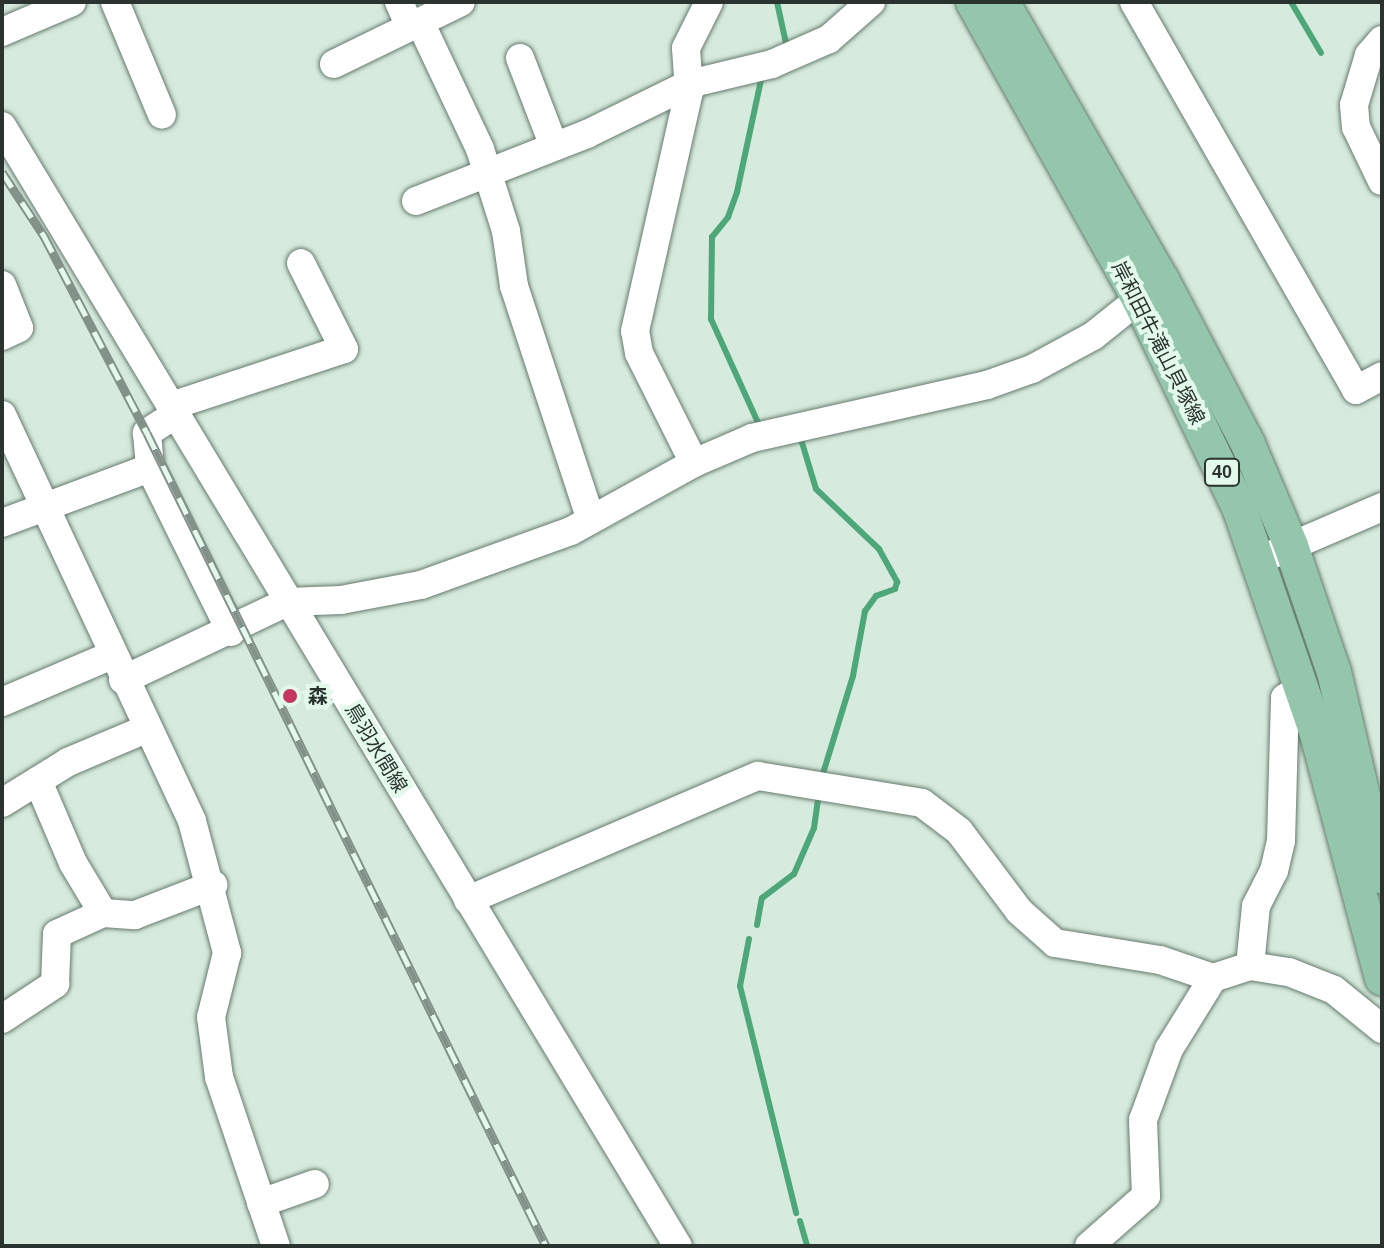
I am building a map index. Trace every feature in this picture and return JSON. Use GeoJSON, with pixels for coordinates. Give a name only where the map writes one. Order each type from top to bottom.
{"type":"FeatureCollection","features":[{"type":"Feature","properties":{"kind":"main road","name":"岸和田牛滝山貝塚線"},"geometry":{"type":"LineString","coordinates":[[973,2],[1151,290],[1227,398],[1291,546],[1334,672],[1382,876]]}},
{"type":"Feature","properties":{"kind":"main road","name":"岸和田牛滝山貝塚線"},"geometry":{"type":"LineString","coordinates":[[1002,2],[1151,290],[1259,559],[1302,687],[1382,979]]}},
{"type":"Feature","properties":{"kind":"street"},"geometry":{"type":"LineString","coordinates":[[2,32],[72,2]]}},
{"type":"Feature","properties":{"kind":"street"},"geometry":{"type":"LineString","coordinates":[[115,2],[162,115]]}},
{"type":"Feature","properties":{"kind":"street"},"geometry":{"type":"LineString","coordinates":[[334,64],[410,17],[461,2]]}},
{"type":"Feature","properties":{"kind":"street"},"geometry":{"type":"LineString","coordinates":[[694,463],[639,353],[635,331],[689,84],[686,48],[709,2]]}},
{"type":"Feature","properties":{"kind":"street"},"geometry":{"type":"LineString","coordinates":[[416,201],[485,176],[553,144],[587,134],[689,84],[772,64],[801,52],[829,39],[871,2]]}},
{"type":"Feature","properties":{"kind":"street"},"geometry":{"type":"LineString","coordinates":[[1134,2],[1356,390],[1382,376]]}},
{"type":"Feature","properties":{"kind":"street"},"geometry":{"type":"LineString","coordinates":[[410,17],[480,149],[485,176],[506,231],[514,286],[591,520]]}},
{"type":"Feature","properties":{"kind":"street"},"geometry":{"type":"LineString","coordinates":[[1379,170],[1356,127],[1354,105],[1369,55],[1382,40]]}},
{"type":"Feature","properties":{"kind":"street"},"geometry":{"type":"LineString","coordinates":[[520,58],[553,144]]}},
{"type":"Feature","properties":{"kind":"street","name":"鳥羽水間線"},"geometry":{"type":"LineString","coordinates":[[2,126],[678,1246]]}},
{"type":"Feature","properties":{"kind":"street"},"geometry":{"type":"LineString","coordinates":[[231,632],[150,468],[147,433],[174,410],[344,349],[301,263]]}},
{"type":"Feature","properties":{"kind":"street"},"geometry":{"type":"LineString","coordinates":[[2,285],[19,328],[2,336]]}},
{"type":"Feature","properties":{"kind":"street"},"geometry":{"type":"LineString","coordinates":[[123,680],[231,632],[287,602],[341,600],[421,585],[591,520],[694,463],[752,438],[987,385],[1032,369],[1066,353],[1151,290]]}},
{"type":"Feature","properties":{"kind":"street"},"geometry":{"type":"LineString","coordinates":[[2,415],[123,680],[192,821],[213,885],[227,953],[211,1017],[219,1077],[276,1246]]}},
{"type":"Feature","properties":{"kind":"street"},"geometry":{"type":"LineString","coordinates":[[2,523],[47,510],[150,468]]}},
{"type":"Feature","properties":{"kind":"street"},"geometry":{"type":"LineString","coordinates":[[1259,559],[1382,507]]}},
{"type":"Feature","properties":{"kind":"street"},"geometry":{"type":"LineString","coordinates":[[2,702],[112,655]]}},
{"type":"Feature","properties":{"kind":"street"},"geometry":{"type":"LineString","coordinates":[[1250,966],[1256,906],[1274,871],[1281,841],[1285,698],[1302,687]]}},
{"type":"Feature","properties":{"kind":"street"},"geometry":{"type":"LineString","coordinates":[[2,803],[68,762],[146,729]]}},
{"type":"Feature","properties":{"kind":"street"},"geometry":{"type":"LineString","coordinates":[[468,900],[758,776],[922,803],[959,831],[1019,911],[1055,943],[1160,960],[1213,978],[1250,966],[1289,972],[1334,990],[1382,1029]]}},
{"type":"Feature","properties":{"kind":"street"},"geometry":{"type":"LineString","coordinates":[[38,781],[73,863],[103,913]]}},
{"type":"Feature","properties":{"kind":"street"},"geometry":{"type":"LineString","coordinates":[[2,1019],[55,984],[57,934],[103,913],[135,915],[213,885]]}},
{"type":"Feature","properties":{"kind":"street"},"geometry":{"type":"LineString","coordinates":[[1089,1246],[1146,1196],[1143,1120],[1169,1049],[1213,978]]}},
{"type":"Feature","properties":{"kind":"street"},"geometry":{"type":"LineString","coordinates":[[261,1203],[315,1184]]}},
{"type":"Feature","properties":{"kind":"waterway"},"geometry":{"type":"LineString","coordinates":[[777,2],[787,48]]}},
{"type":"Feature","properties":{"kind":"waterway"},"geometry":{"type":"LineString","coordinates":[[1291,2],[1321,53]]}},
{"type":"Feature","properties":{"kind":"waterway"},"geometry":{"type":"LineString","coordinates":[[760,427],[711,319],[712,237],[728,217],[737,192],[762,75]]}},
{"type":"Feature","properties":{"kind":"waterway"},"geometry":{"type":"LineString","coordinates":[[800,436],[816,489],[879,549],[897,582],[895,589],[876,596],[865,611],[853,676],[822,777]]}},
{"type":"Feature","properties":{"kind":"waterway"},"geometry":{"type":"LineString","coordinates":[[757,925],[762,898],[794,874],[814,828],[819,794]]}},
{"type":"Feature","properties":{"kind":"waterway"},"geometry":{"type":"LineString","coordinates":[[749,939],[740,986],[796,1213]]}},
{"type":"Feature","properties":{"kind":"waterway"},"geometry":{"type":"LineString","coordinates":[[800,1221],[807,1246]]}},
{"type":"Feature","properties":{"kind":"railway"},"geometry":{"type":"LineString","coordinates":[[2,172],[44,236],[147,433],[546,1246]]}},
{"type":"Feature","properties":{"kind":"place","name":"森"},"geometry":{"type":"Point","coordinates":[290,696]}}]}
